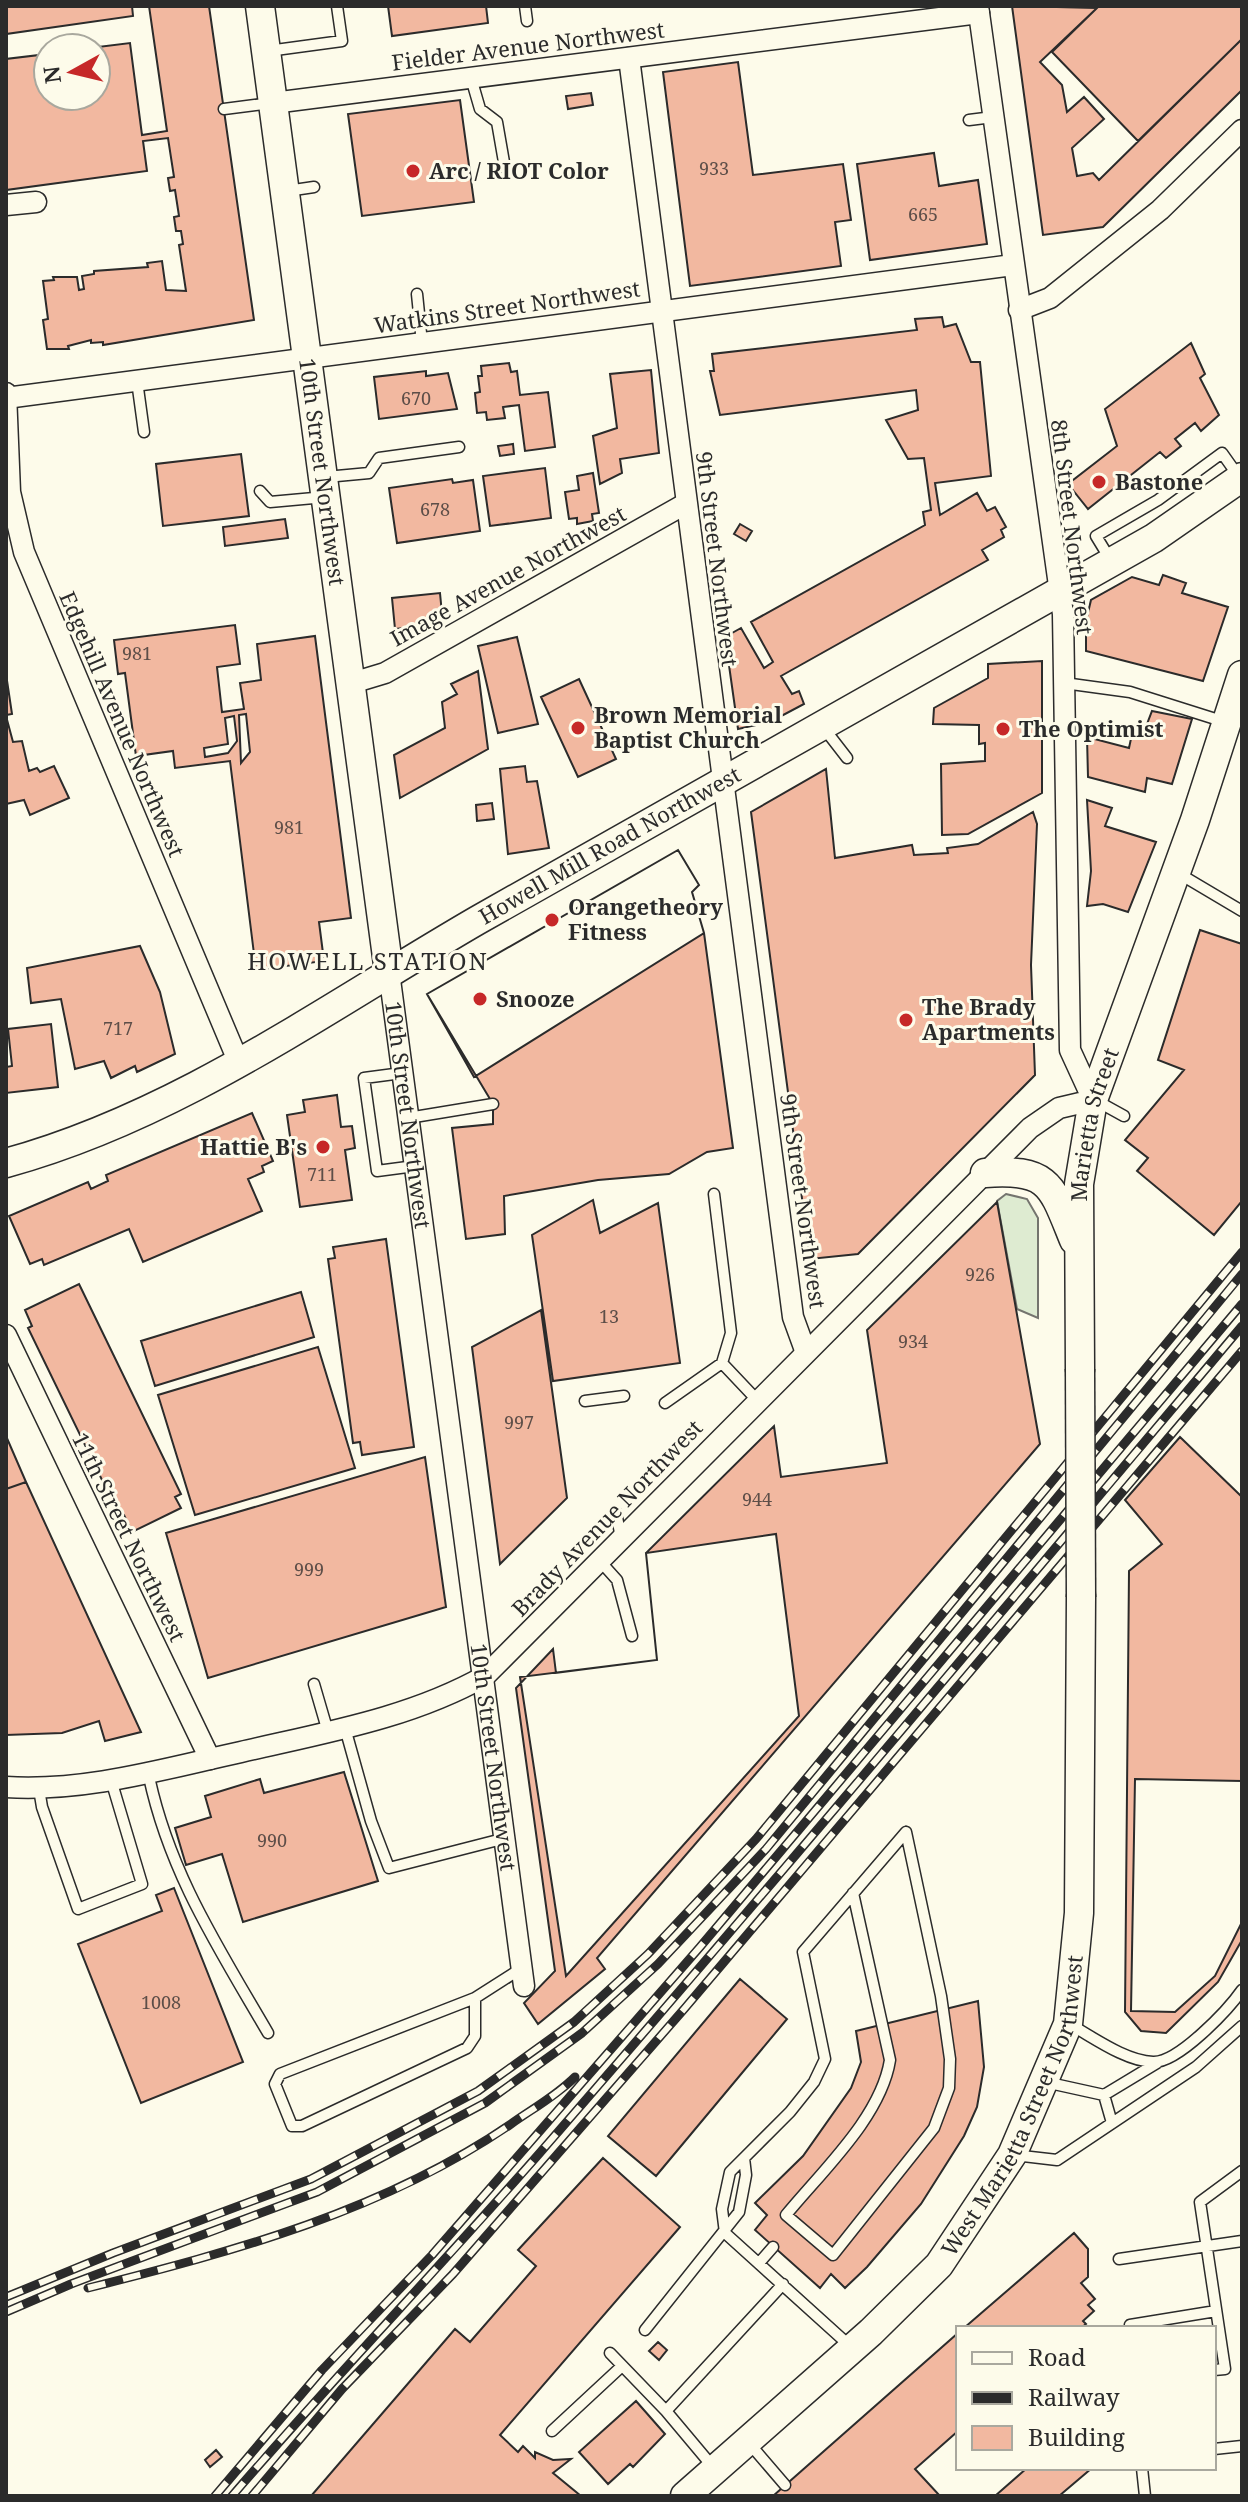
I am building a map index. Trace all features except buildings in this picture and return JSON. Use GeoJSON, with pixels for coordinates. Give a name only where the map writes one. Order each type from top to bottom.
{"type":"FeatureCollection","features":[{"type":"Feature","properties":{"kind":"main road","name":"10th Street Northwest"},"geometry":{"type":"LineString","coordinates":[[260,6],[389,972]]}},
{"type":"Feature","properties":{"kind":"main road","name":"Howell Mill Road Northwest"},"geometry":{"type":"LineString","coordinates":[[6,1163],[136,1113],[239,1063],[389,972],[1112,562],[1241,478]]}},
{"type":"Feature","properties":{"kind":"main road","name":"Marietta Street"},"geometry":{"type":"LineString","coordinates":[[1081,1597],[1077,1250],[1079,1184],[1093,1100],[1176,872],[1242,675]]}},
{"type":"Feature","properties":{"kind":"main road"},"geometry":{"type":"LineString","coordinates":[[985,1173],[1032,1176],[1049,1184],[1077,1250]]}},
{"type":"Feature","properties":{"kind":"main road","name":"West Marietta Street Northwest"},"geometry":{"type":"LineString","coordinates":[[685,2496],[853,2348],[939,2265],[1012,2155],[1068,2024],[1079,1913],[1081,1597]]}},
{"type":"Feature","properties":{"kind":"street","name":"Fielder Avenue Northwest"},"geometry":{"type":"LineString","coordinates":[[273,103],[979,10]]}},
{"type":"Feature","properties":{"kind":"street","name":"8th Street Northwest"},"geometry":{"type":"LineString","coordinates":[[979,10],[1064,626],[1070,1050],[1093,1100]]}},
{"type":"Feature","properties":{"kind":"street","name":"9th Street Northwest"},"geometry":{"type":"LineString","coordinates":[[629,58],[685,504],[704,598],[722,781],[793,1317],[805,1350]]}},
{"type":"Feature","properties":{"kind":"street"},"geometry":{"type":"LineString","coordinates":[[1019,310],[1050,298],[1160,210],[1242,130]]}},
{"type":"Feature","properties":{"kind":"street"},"geometry":{"type":"LineString","coordinates":[[6,205],[36,202]]}},
{"type":"Feature","properties":{"kind":"street","name":"Watkins Street Northwest"},"geometry":{"type":"LineString","coordinates":[[6,395],[308,359],[1013,265]]}},
{"type":"Feature","properties":{"kind":"street","name":"Edgehill Avenue Northwest"},"geometry":{"type":"LineString","coordinates":[[6,395],[10,523],[239,1063]]}},
{"type":"Feature","properties":{"kind":"street","name":"Image Avenue Northwest"},"geometry":{"type":"LineString","coordinates":[[352,683],[385,673],[685,504]]}},
{"type":"Feature","properties":{"kind":"street","name":"10th Street Northwest"},"geometry":{"type":"LineString","coordinates":[[389,972],[523,1977]]}},
{"type":"Feature","properties":{"kind":"street","name":"Brady Avenue Northwest"},"geometry":{"type":"LineString","coordinates":[[6,1787],[39,1789],[111,1780],[336,1730],[457,1692],[485,1676],[805,1350],[1030,1128],[1059,1108],[1093,1100]]}},
{"type":"Feature","properties":{"kind":"street","name":"11th Street Northwest"},"geometry":{"type":"LineString","coordinates":[[6,1335],[210,1759]]}},
{"type":"Feature","properties":{"kind":"lane"},"geometry":{"type":"LineString","coordinates":[[266,51],[342,41],[337,6]]}},
{"type":"Feature","properties":{"kind":"lane"},"geometry":{"type":"LineString","coordinates":[[525,6],[527,21]]}},
{"type":"Feature","properties":{"kind":"lane"},"geometry":{"type":"LineString","coordinates":[[471,78],[480,109],[497,122],[505,168]]}},
{"type":"Feature","properties":{"kind":"lane"},"geometry":{"type":"LineString","coordinates":[[224,109],[273,103]]}},
{"type":"Feature","properties":{"kind":"lane"},"geometry":{"type":"LineString","coordinates":[[969,120],[993,117]]}},
{"type":"Feature","properties":{"kind":"lane"},"geometry":{"type":"LineString","coordinates":[[285,191],[314,187]]}},
{"type":"Feature","properties":{"kind":"lane"},"geometry":{"type":"LineString","coordinates":[[417,294],[422,343]]}},
{"type":"Feature","properties":{"kind":"lane"},"geometry":{"type":"LineString","coordinates":[[137,381],[144,432]]}},
{"type":"Feature","properties":{"kind":"lane"},"geometry":{"type":"LineString","coordinates":[[260,491],[270,502],[369,473],[379,458],[459,447]]}},
{"type":"Feature","properties":{"kind":"lane"},"geometry":{"type":"LineString","coordinates":[[1064,683],[1130,692],[1227,723]]}},
{"type":"Feature","properties":{"kind":"lane"},"geometry":{"type":"LineString","coordinates":[[822,725],[847,758]]}},
{"type":"Feature","properties":{"kind":"lane"},"geometry":{"type":"LineString","coordinates":[[1176,872],[1242,911]]}},
{"type":"Feature","properties":{"kind":"lane"},"geometry":{"type":"LineString","coordinates":[[402,1073],[364,1078],[370,1125],[377,1171],[415,1166]]}},
{"type":"Feature","properties":{"kind":"lane"},"geometry":{"type":"LineString","coordinates":[[1093,1100],[1124,1116]]}},
{"type":"Feature","properties":{"kind":"lane"},"geometry":{"type":"LineString","coordinates":[[408,1118],[493,1104]]}},
{"type":"Feature","properties":{"kind":"lane"},"geometry":{"type":"LineString","coordinates":[[665,1403],[722,1363],[731,1333],[714,1194]]}},
{"type":"Feature","properties":{"kind":"lane"},"geometry":{"type":"LineString","coordinates":[[722,1363],[757,1400]]}},
{"type":"Feature","properties":{"kind":"lane"},"geometry":{"type":"LineString","coordinates":[[585,1401],[624,1396]]}},
{"type":"Feature","properties":{"kind":"lane"},"geometry":{"type":"LineString","coordinates":[[616,1512],[621,1538]]}},
{"type":"Feature","properties":{"kind":"lane"},"geometry":{"type":"LineString","coordinates":[[599,1560],[617,1580],[632,1636]]}},
{"type":"Feature","properties":{"kind":"lane"},"geometry":{"type":"LineString","coordinates":[[314,1684],[336,1730],[389,1868],[506,1838]]}},
{"type":"Feature","properties":{"kind":"lane"},"geometry":{"type":"LineString","coordinates":[[148,1772],[166,1838],[188,1895],[268,2033]]}},
{"type":"Feature","properties":{"kind":"lane"},"geometry":{"type":"LineString","coordinates":[[39,1789],[42,1807],[78,1909],[142,1884],[111,1780]]}},
{"type":"Feature","properties":{"kind":"lane"},"geometry":{"type":"LineString","coordinates":[[853,1893],[890,2060],[886,2083],[873,2108],[786,2215],[833,2255],[934,2128],[949,2088],[950,2059],[941,1996],[906,1832],[853,1893],[803,1952],[825,2059],[814,2082],[730,2172],[722,2209],[725,2233],[853,2348]]}},
{"type":"Feature","properties":{"kind":"lane"},"geometry":{"type":"LineString","coordinates":[[475,1998],[475,2036],[467,2048],[302,2126],[292,2126],[275,2084],[280,2074],[523,1977]]}},
{"type":"Feature","properties":{"kind":"lane"},"geometry":{"type":"LineString","coordinates":[[1043,2082],[1104,2095],[1191,2043],[1242,1990]]}},
{"type":"Feature","properties":{"kind":"lane"},"geometry":{"type":"LineString","coordinates":[[1068,2024],[1140,2060],[1157,2063]]}},
{"type":"Feature","properties":{"kind":"lane"},"geometry":{"type":"LineString","coordinates":[[1012,2155],[1057,2160],[1196,2067],[1242,2026]]}},
{"type":"Feature","properties":{"kind":"lane"},"geometry":{"type":"LineString","coordinates":[[1104,2095],[1112,2123]]}},
{"type":"Feature","properties":{"kind":"lane"},"geometry":{"type":"LineString","coordinates":[[645,2330],[739,2212],[746,2175],[744,2158]]}},
{"type":"Feature","properties":{"kind":"lane"},"geometry":{"type":"LineString","coordinates":[[1216,2370],[1225,2369],[1200,2202],[1242,2171]]}},
{"type":"Feature","properties":{"kind":"lane"},"geometry":{"type":"LineString","coordinates":[[1119,2259],[1242,2241]]}},
{"type":"Feature","properties":{"kind":"lane"},"geometry":{"type":"LineString","coordinates":[[759,2263],[773,2247]]}},
{"type":"Feature","properties":{"kind":"lane"},"geometry":{"type":"LineString","coordinates":[[666,2411],[783,2284]]}},
{"type":"Feature","properties":{"kind":"lane"},"geometry":{"type":"LineString","coordinates":[[1130,2325],[1216,2311]]}},
{"type":"Feature","properties":{"kind":"lane"},"geometry":{"type":"LineString","coordinates":[[610,2353],[666,2411],[715,2470]]}},
{"type":"Feature","properties":{"kind":"lane"},"geometry":{"type":"LineString","coordinates":[[552,2431],[622,2366]]}},
{"type":"Feature","properties":{"kind":"lane"},"geometry":{"type":"LineString","coordinates":[[747,2441],[785,2485]]}},
{"type":"Feature","properties":{"kind":"lane"},"geometry":{"type":"LineString","coordinates":[[1216,2449],[1242,2446]]}},
{"type":"Feature","properties":{"kind":"lane"},"geometry":{"type":"LineString","coordinates":[[1142,2470],[1145,2496]]}},
{"type":"Feature","properties":{"kind":"green space"},"geometry":{"type":"Polygon","coordinates":[[[1006,1194],[1027,1199],[1038,1218],[1038,1318],[1017,1309],[997,1201],[1006,1194]]]}},
{"type":"Feature","properties":{"kind":"railway"},"geometry":{"type":"LineString","coordinates":[[6,2297],[113,2253],[311,2179],[478,2091],[574,2022],[648,1954],[756,1839],[1242,1252]]}},
{"type":"Feature","properties":{"kind":"railway"},"geometry":{"type":"LineString","coordinates":[[6,2312],[71,2284],[317,2192],[485,2103],[582,2033],[658,1964],[766,1849],[1242,1274]]}},
{"type":"Feature","properties":{"kind":"railway"},"geometry":{"type":"LineString","coordinates":[[215,2496],[322,2370],[432,2255],[700,1947],[1242,1304]]}},
{"type":"Feature","properties":{"kind":"railway"},"geometry":{"type":"LineString","coordinates":[[232,2496],[627,2052],[1242,1326]]}},
{"type":"Feature","properties":{"kind":"railway"},"geometry":{"type":"LineString","coordinates":[[252,2496],[342,2389],[453,2274],[685,2008],[1242,1351]]}},
{"type":"Feature","properties":{"kind":"railway"},"geometry":{"type":"LineString","coordinates":[[88,2288],[253,2243],[360,2204],[462,2155],[544,2102],[575,2077]]}},
{"type":"Feature","properties":{"kind":"place","name":"Arc / RIOT Color"},"geometry":{"type":"Point","coordinates":[413,171]}},
{"type":"Feature","properties":{"kind":"place","name":"Bastone"},"geometry":{"type":"Point","coordinates":[1099,482]}},
{"type":"Feature","properties":{"kind":"place","name":"Brown Memorial Baptist Church"},"geometry":{"type":"Point","coordinates":[578,728]}},
{"type":"Feature","properties":{"kind":"place","name":"The Optimist"},"geometry":{"type":"Point","coordinates":[1003,729]}},
{"type":"Feature","properties":{"kind":"place","name":"Orangetheory Fitness"},"geometry":{"type":"Point","coordinates":[552,920]}},
{"type":"Feature","properties":{"kind":"place","name":"Snooze"},"geometry":{"type":"Point","coordinates":[480,999]}},
{"type":"Feature","properties":{"kind":"place","name":"The Brady Apartments"},"geometry":{"type":"Point","coordinates":[906,1020]}},
{"type":"Feature","properties":{"kind":"place","name":"Hattie B's"},"geometry":{"type":"Point","coordinates":[323,1147]}},
{"type":"Feature","properties":{"kind":"district","name":"HOWELL STATION"},"geometry":{"type":"Point","coordinates":[368,962]}}]}
